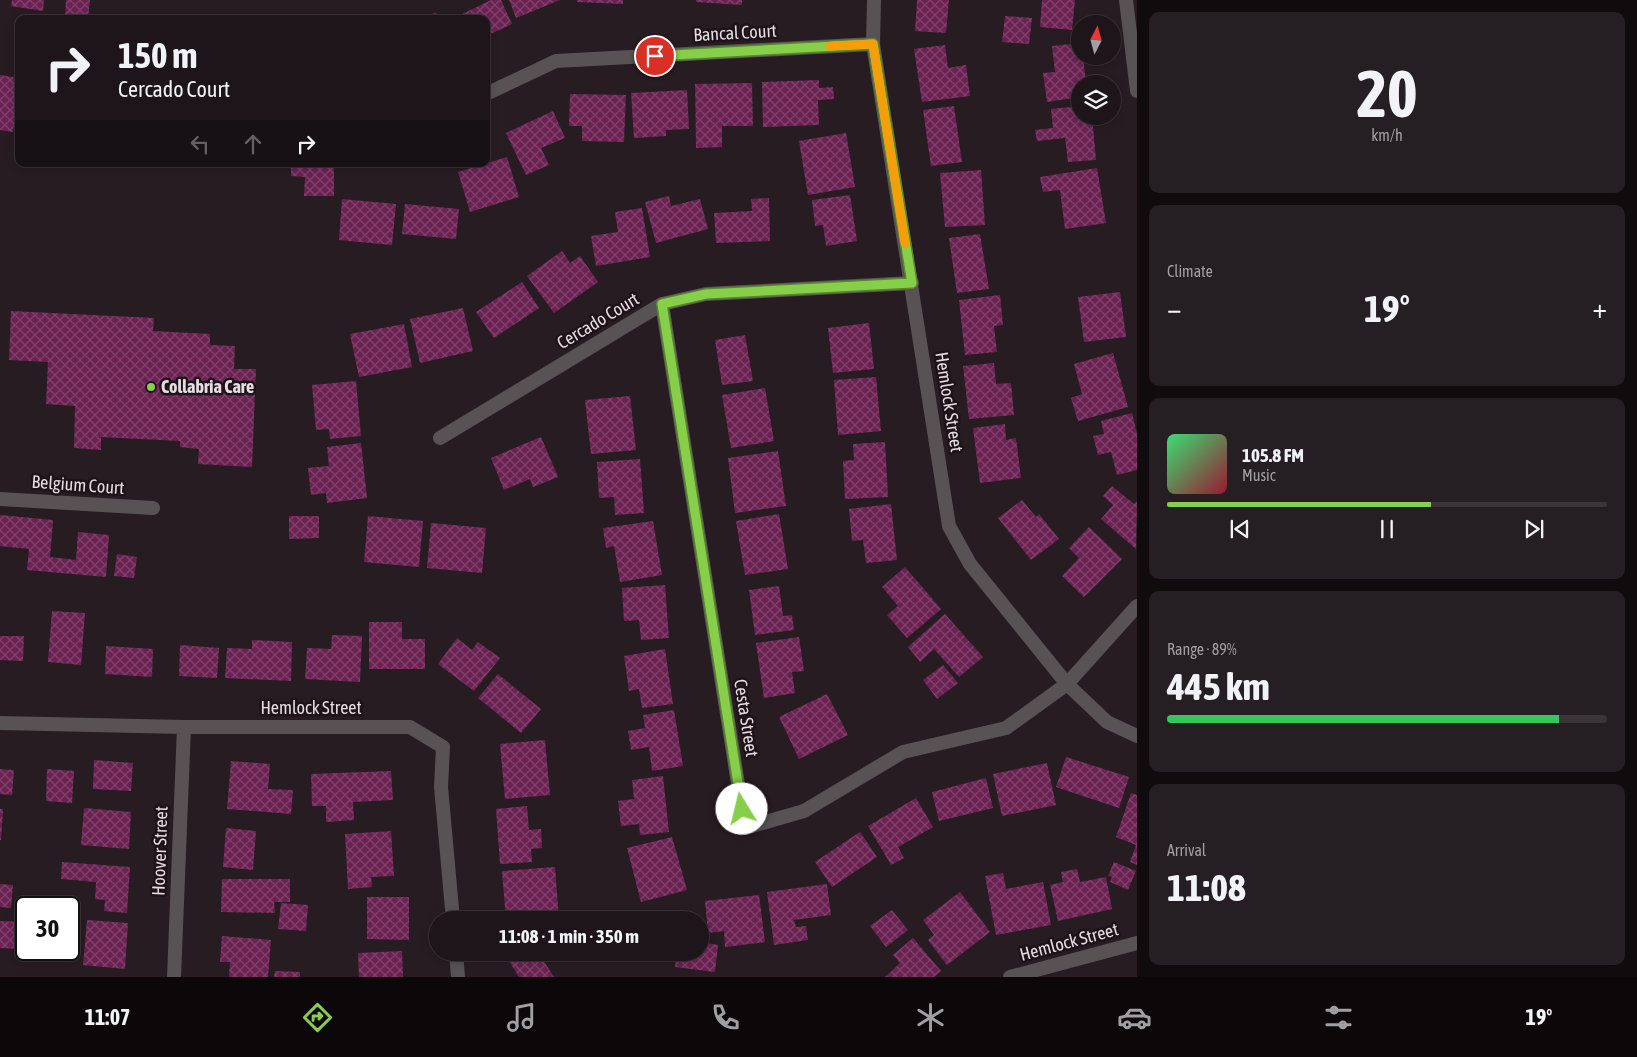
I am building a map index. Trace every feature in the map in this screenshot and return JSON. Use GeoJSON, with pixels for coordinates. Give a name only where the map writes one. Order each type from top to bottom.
{"type":"FeatureCollection","features":[{"type":"Feature","properties":{"kind":"street","name":"Hemlock Street"},"geometry":{"type":"LineString","coordinates":[[874,0],[873,44],[949,526],[970,564],[1067,684],[1107,722],[1137,736]]}},
{"type":"Feature","properties":{"kind":"street"},"geometry":{"type":"LineString","coordinates":[[1126,0],[1137,91]]}},
{"type":"Feature","properties":{"kind":"street","name":"Bancal Court"},"geometry":{"type":"LineString","coordinates":[[490,92],[556,61],[873,44]]}},
{"type":"Feature","properties":{"kind":"street","name":"Cercado Court"},"geometry":{"type":"LineString","coordinates":[[440,438],[662,304],[706,294],[912,283]]}},
{"type":"Feature","properties":{"kind":"street","name":"Cesta Street"},"geometry":{"type":"LineString","coordinates":[[662,304],[745,828],[804,811],[903,752],[1006,728],[1067,684],[1137,606]]}},
{"type":"Feature","properties":{"kind":"street","name":"Belgium Court"},"geometry":{"type":"LineString","coordinates":[[0,498],[153,508]]}},
{"type":"Feature","properties":{"kind":"street","name":"Hemlock Street"},"geometry":{"type":"LineString","coordinates":[[0,723],[184,727],[410,727],[443,746],[441,787],[452,911]]}},
{"type":"Feature","properties":{"kind":"street","name":"Hoover Street"},"geometry":{"type":"LineString","coordinates":[[174,977],[184,727]]}},
{"type":"Feature","properties":{"kind":"street","name":"Hemlock Street"},"geometry":{"type":"LineString","coordinates":[[1010,977],[1137,943]]}},
{"type":"Feature","properties":{"kind":"street"},"geometry":{"type":"LineString","coordinates":[[457,961],[458,977]]}},
{"type":"Feature","properties":{"kind":"building"},"geometry":{"type":"Polygon","coordinates":[[[12,0],[44,0],[43,11],[11,6],[12,0]]]}},
{"type":"Feature","properties":{"kind":"building"},"geometry":{"type":"Polygon","coordinates":[[[66,0],[90,0],[88,15],[65,15],[66,0]]]}},
{"type":"Feature","properties":{"kind":"building"},"geometry":{"type":"Polygon","coordinates":[[[491,0],[501,0],[512,24],[490,34],[490,15],[460,15],[491,0]]]}},
{"type":"Feature","properties":{"kind":"building"},"geometry":{"type":"Polygon","coordinates":[[[509,0],[560,0],[516,18],[509,0]]]}},
{"type":"Feature","properties":{"kind":"building"},"geometry":{"type":"Polygon","coordinates":[[[577,0],[623,0],[623,4],[577,2],[577,0]]]}},
{"type":"Feature","properties":{"kind":"building"},"geometry":{"type":"Polygon","coordinates":[[[696,0],[742,0],[742,5],[696,2],[696,0]]]}},
{"type":"Feature","properties":{"kind":"building"},"geometry":{"type":"Polygon","coordinates":[[[917,0],[949,0],[946,33],[915,31],[917,0]]]}},
{"type":"Feature","properties":{"kind":"building"},"geometry":{"type":"Polygon","coordinates":[[[1042,0],[1075,0],[1074,15],[1071,15],[1071,30],[1040,27],[1042,0]]]}},
{"type":"Feature","properties":{"kind":"building"},"geometry":{"type":"Polygon","coordinates":[[[1005,16],[1032,18],[1029,44],[1002,42],[1005,16]]]}},
{"type":"Feature","properties":{"kind":"building"},"geometry":{"type":"Polygon","coordinates":[[[1071,44],[1071,65],[1084,65],[1085,75],[1071,75],[1071,98],[1047,102],[1043,73],[1055,72],[1052,46],[1071,44]]]}},
{"type":"Feature","properties":{"kind":"building"},"geometry":{"type":"Polygon","coordinates":[[[945,45],[948,68],[966,65],[970,96],[922,102],[914,49],[945,45]]]}},
{"type":"Feature","properties":{"kind":"building"},"geometry":{"type":"Polygon","coordinates":[[[0,75],[15,77],[15,118],[13,132],[0,130],[0,75]]]}},
{"type":"Feature","properties":{"kind":"building"},"geometry":{"type":"Polygon","coordinates":[[[819,80],[819,88],[833,87],[834,99],[818,100],[819,125],[763,127],[762,82],[819,80]]]}},
{"type":"Feature","properties":{"kind":"building"},"geometry":{"type":"Polygon","coordinates":[[[752,83],[753,126],[722,126],[722,147],[696,148],[695,84],[752,83]]]}},
{"type":"Feature","properties":{"kind":"building"},"geometry":{"type":"Polygon","coordinates":[[[687,90],[689,129],[666,130],[666,136],[634,138],[631,93],[687,90]]]}},
{"type":"Feature","properties":{"kind":"building"},"geometry":{"type":"Polygon","coordinates":[[[570,94],[626,95],[624,142],[582,141],[582,126],[569,126],[570,94]]]}},
{"type":"Feature","properties":{"kind":"building"},"geometry":{"type":"Polygon","coordinates":[[[954,106],[962,162],[931,166],[923,110],[954,106]]]}},
{"type":"Feature","properties":{"kind":"building"},"geometry":{"type":"Polygon","coordinates":[[[1071,107],[1071,125],[1093,125],[1096,160],[1068,162],[1065,138],[1037,141],[1035,130],[1053,128],[1051,109],[1071,107]]]}},
{"type":"Feature","properties":{"kind":"building"},"geometry":{"type":"Polygon","coordinates":[[[553,111],[565,138],[541,148],[549,165],[526,175],[506,133],[553,111]]]}},
{"type":"Feature","properties":{"kind":"building"},"geometry":{"type":"Polygon","coordinates":[[[846,133],[855,187],[808,195],[799,141],[846,133]]]}},
{"type":"Feature","properties":{"kind":"building"},"geometry":{"type":"Polygon","coordinates":[[[507,157],[519,197],[470,212],[458,172],[474,167],[490,167],[490,162],[507,157]]]}},
{"type":"Feature","properties":{"kind":"building"},"geometry":{"type":"Polygon","coordinates":[[[291,167],[334,167],[334,196],[304,196],[305,177],[291,176],[291,167]]]}},
{"type":"Feature","properties":{"kind":"building"},"geometry":{"type":"Polygon","coordinates":[[[1097,168],[1106,223],[1065,229],[1060,190],[1043,192],[1040,177],[1097,168]]]}},
{"type":"Feature","properties":{"kind":"building"},"geometry":{"type":"Polygon","coordinates":[[[981,170],[985,225],[945,227],[940,173],[981,170]]]}},
{"type":"Feature","properties":{"kind":"building"},"geometry":{"type":"Polygon","coordinates":[[[850,195],[857,241],[826,246],[823,225],[815,226],[812,200],[850,195]]]}},
{"type":"Feature","properties":{"kind":"building"},"geometry":{"type":"Polygon","coordinates":[[[669,196],[671,206],[700,199],[708,229],[656,243],[645,202],[669,196]]]}},
{"type":"Feature","properties":{"kind":"building"},"geometry":{"type":"Polygon","coordinates":[[[769,198],[770,241],[716,243],[714,213],[752,211],[751,199],[769,198]]]}},
{"type":"Feature","properties":{"kind":"building"},"geometry":{"type":"Polygon","coordinates":[[[342,199],[396,204],[392,245],[339,240],[342,199]]]}},
{"type":"Feature","properties":{"kind":"building"},"geometry":{"type":"Polygon","coordinates":[[[405,204],[459,209],[456,239],[402,234],[405,204]]]}},
{"type":"Feature","properties":{"kind":"building"},"geometry":{"type":"Polygon","coordinates":[[[642,208],[650,257],[596,266],[591,236],[618,232],[615,212],[642,208]]]}},
{"type":"Feature","properties":{"kind":"building"},"geometry":{"type":"Polygon","coordinates":[[[980,234],[989,289],[957,293],[949,238],[980,234]]]}},
{"type":"Feature","properties":{"kind":"building"},"geometry":{"type":"Polygon","coordinates":[[[562,251],[570,263],[580,256],[598,282],[554,313],[527,276],[562,251]]]}},
{"type":"Feature","properties":{"kind":"building"},"geometry":{"type":"Polygon","coordinates":[[[522,282],[539,308],[494,338],[476,312],[522,282]]]}},
{"type":"Feature","properties":{"kind":"building"},"geometry":{"type":"Polygon","coordinates":[[[1120,292],[1126,337],[1084,342],[1078,297],[1120,292]]]}},
{"type":"Feature","properties":{"kind":"building"},"geometry":{"type":"Polygon","coordinates":[[[1000,295],[1003,325],[994,326],[997,352],[965,355],[959,300],[1000,295]]]}},
{"type":"Feature","properties":{"kind":"building"},"geometry":{"type":"Polygon","coordinates":[[[463,308],[473,351],[420,363],[410,319],[463,308]]]}},
{"type":"Feature","properties":{"kind":"building","name":"Collabria Care"},"geometry":{"type":"Polygon","coordinates":[[[11,311],[154,318],[153,331],[210,334],[210,345],[235,346],[234,369],[256,369],[252,467],[198,464],[199,449],[180,447],[180,441],[101,437],[101,450],[74,448],[75,406],[46,404],[48,362],[9,360],[11,311]]]}},
{"type":"Feature","properties":{"kind":"building"},"geometry":{"type":"Polygon","coordinates":[[[869,323],[874,369],[833,373],[828,328],[869,323]]]}},
{"type":"Feature","properties":{"kind":"building"},"geometry":{"type":"Polygon","coordinates":[[[404,324],[412,367],[359,377],[350,334],[404,324]]]}},
{"type":"Feature","properties":{"kind":"building"},"geometry":{"type":"Polygon","coordinates":[[[745,335],[753,381],[722,385],[715,340],[745,335]]]}},
{"type":"Feature","properties":{"kind":"building"},"geometry":{"type":"Polygon","coordinates":[[[1113,353],[1128,407],[1078,421],[1071,398],[1082,394],[1074,364],[1113,353]]]}},
{"type":"Feature","properties":{"kind":"building"},"geometry":{"type":"Polygon","coordinates":[[[994,363],[996,384],[1011,383],[1014,415],[969,419],[963,366],[994,363]]]}},
{"type":"Feature","properties":{"kind":"building"},"geometry":{"type":"Polygon","coordinates":[[[876,377],[881,431],[838,435],[834,380],[876,377]]]}},
{"type":"Feature","properties":{"kind":"building"},"geometry":{"type":"Polygon","coordinates":[[[356,381],[361,436],[330,439],[329,429],[316,430],[312,385],[356,381]]]}},
{"type":"Feature","properties":{"kind":"building"},"geometry":{"type":"Polygon","coordinates":[[[765,388],[774,441],[731,448],[722,395],[765,388]]]}},
{"type":"Feature","properties":{"kind":"building"},"geometry":{"type":"Polygon","coordinates":[[[630,396],[636,450],[591,454],[585,400],[630,396]]]}},
{"type":"Feature","properties":{"kind":"building"},"geometry":{"type":"Polygon","coordinates":[[[1132,413],[1137,434],[1137,470],[1117,475],[1111,452],[1098,455],[1093,436],[1104,434],[1101,421],[1132,413]]]}},
{"type":"Feature","properties":{"kind":"building"},"geometry":{"type":"Polygon","coordinates":[[[1005,424],[1006,440],[1016,438],[1021,478],[980,483],[973,428],[1005,424]]]}},
{"type":"Feature","properties":{"kind":"building"},"geometry":{"type":"Polygon","coordinates":[[[541,437],[558,477],[533,487],[530,479],[504,490],[491,458],[541,437]]]}},
{"type":"Feature","properties":{"kind":"building"},"geometry":{"type":"Polygon","coordinates":[[[885,442],[888,497],[845,499],[843,461],[854,460],[853,444],[885,442]]]}},
{"type":"Feature","properties":{"kind":"building"},"geometry":{"type":"Polygon","coordinates":[[[361,443],[367,498],[327,503],[326,493],[311,495],[308,468],[329,466],[327,447],[361,443]]]}},
{"type":"Feature","properties":{"kind":"building"},"geometry":{"type":"Polygon","coordinates":[[[778,451],[786,506],[735,513],[728,458],[778,451]]]}},
{"type":"Feature","properties":{"kind":"building"},"geometry":{"type":"Polygon","coordinates":[[[640,459],[644,513],[615,515],[614,497],[599,498],[597,462],[640,459]]]}},
{"type":"Feature","properties":{"kind":"building"},"geometry":{"type":"Polygon","coordinates":[[[1112,486],[1134,504],[1137,501],[1136,549],[1101,519],[1113,505],[1103,496],[1112,486]]]}},
{"type":"Feature","properties":{"kind":"building"},"geometry":{"type":"Polygon","coordinates":[[[1022,500],[1036,517],[1039,514],[1059,539],[1031,560],[998,518],[1022,500]]]}},
{"type":"Feature","properties":{"kind":"building"},"geometry":{"type":"Polygon","coordinates":[[[891,504],[897,560],[866,563],[863,540],[852,541],[849,509],[891,504]]]}},
{"type":"Feature","properties":{"kind":"building"},"geometry":{"type":"Polygon","coordinates":[[[779,514],[788,569],[745,575],[736,521],[779,514]]]}},
{"type":"Feature","properties":{"kind":"building"},"geometry":{"type":"Polygon","coordinates":[[[0,515],[53,520],[50,557],[76,560],[78,532],[109,535],[106,577],[27,570],[29,549],[0,546],[0,515]]]}},
{"type":"Feature","properties":{"kind":"building"},"geometry":{"type":"Polygon","coordinates":[[[289,516],[319,516],[319,538],[289,539],[289,516]]]}},
{"type":"Feature","properties":{"kind":"building"},"geometry":{"type":"Polygon","coordinates":[[[368,516],[423,521],[419,567],[364,562],[368,516]]]}},
{"type":"Feature","properties":{"kind":"building"},"geometry":{"type":"Polygon","coordinates":[[[653,521],[662,575],[620,582],[614,546],[606,548],[603,528],[653,521]]]}},
{"type":"Feature","properties":{"kind":"building"},"geometry":{"type":"Polygon","coordinates":[[[431,523],[486,528],[482,573],[427,568],[431,523]]]}},
{"type":"Feature","properties":{"kind":"building"},"geometry":{"type":"Polygon","coordinates":[[[1089,527],[1122,559],[1084,597],[1062,576],[1079,558],[1069,548],[1089,527]]]}},
{"type":"Feature","properties":{"kind":"building"},"geometry":{"type":"Polygon","coordinates":[[[117,554],[137,557],[134,578],[114,576],[117,554]]]}},
{"type":"Feature","properties":{"kind":"building"},"geometry":{"type":"Polygon","coordinates":[[[905,567],[941,609],[907,638],[887,615],[898,606],[882,587],[905,567]]]}},
{"type":"Feature","properties":{"kind":"building"},"geometry":{"type":"Polygon","coordinates":[[[665,585],[669,638],[641,640],[639,620],[624,621],[622,588],[665,585]]]}},
{"type":"Feature","properties":{"kind":"building"},"geometry":{"type":"Polygon","coordinates":[[[779,586],[783,616],[792,615],[794,630],[755,635],[749,590],[779,586]]]}},
{"type":"Feature","properties":{"kind":"building"},"geometry":{"type":"Polygon","coordinates":[[[52,611],[85,613],[81,665],[48,662],[52,611]]]}},
{"type":"Feature","properties":{"kind":"building"},"geometry":{"type":"Polygon","coordinates":[[[945,614],[983,657],[959,677],[934,649],[920,662],[908,647],[945,614]]]}},
{"type":"Feature","properties":{"kind":"building"},"geometry":{"type":"Polygon","coordinates":[[[369,622],[402,622],[402,639],[425,639],[425,669],[369,669],[369,622]]]}},
{"type":"Feature","properties":{"kind":"building"},"geometry":{"type":"Polygon","coordinates":[[[332,635],[362,636],[360,682],[305,679],[307,648],[331,649],[332,635]]]}},
{"type":"Feature","properties":{"kind":"building"},"geometry":{"type":"Polygon","coordinates":[[[0,636],[24,636],[23,661],[0,660],[0,636]]]}},
{"type":"Feature","properties":{"kind":"building"},"geometry":{"type":"Polygon","coordinates":[[[799,637],[804,671],[792,672],[795,693],[764,698],[756,643],[799,637]]]}},
{"type":"Feature","properties":{"kind":"building"},"geometry":{"type":"Polygon","coordinates":[[[457,638],[472,650],[478,642],[500,658],[474,691],[438,664],[457,638]]]}},
{"type":"Feature","properties":{"kind":"building"},"geometry":{"type":"Polygon","coordinates":[[[252,640],[292,642],[291,681],[225,678],[227,648],[252,649],[252,640]]]}},
{"type":"Feature","properties":{"kind":"building"},"geometry":{"type":"Polygon","coordinates":[[[180,645],[219,648],[217,678],[179,676],[180,645]]]}},
{"type":"Feature","properties":{"kind":"building"},"geometry":{"type":"Polygon","coordinates":[[[106,646],[153,649],[152,677],[105,674],[106,646]]]}},
{"type":"Feature","properties":{"kind":"building"},"geometry":{"type":"Polygon","coordinates":[[[665,649],[673,704],[642,708],[639,689],[629,691],[624,656],[665,649]]]}},
{"type":"Feature","properties":{"kind":"building"},"geometry":{"type":"Polygon","coordinates":[[[943,665],[958,683],[937,699],[923,680],[943,665]]]}},
{"type":"Feature","properties":{"kind":"building"},"geometry":{"type":"Polygon","coordinates":[[[498,674],[541,709],[521,733],[478,698],[498,674]]]}},
{"type":"Feature","properties":{"kind":"building"},"geometry":{"type":"Polygon","coordinates":[[[827,694],[848,735],[799,759],[779,717],[827,694]]]}},
{"type":"Feature","properties":{"kind":"building"},"geometry":{"type":"Polygon","coordinates":[[[674,710],[683,766],[652,771],[649,747],[631,750],[628,731],[645,728],[643,715],[674,710]]]}},
{"type":"Feature","properties":{"kind":"building"},"geometry":{"type":"Polygon","coordinates":[[[545,740],[550,795],[505,799],[500,744],[545,740]]]}},
{"type":"Feature","properties":{"kind":"building"},"geometry":{"type":"Polygon","coordinates":[[[1066,757],[1129,777],[1119,808],[1056,787],[1066,757]]]}},
{"type":"Feature","properties":{"kind":"building"},"geometry":{"type":"Polygon","coordinates":[[[94,760],[133,763],[131,791],[93,789],[94,760]]]}},
{"type":"Feature","properties":{"kind":"building"},"geometry":{"type":"Polygon","coordinates":[[[231,761],[270,764],[268,789],[293,790],[291,814],[227,809],[231,761]]]}},
{"type":"Feature","properties":{"kind":"building"},"geometry":{"type":"Polygon","coordinates":[[[1047,763],[1056,805],[1002,816],[993,774],[1047,763]]]}},
{"type":"Feature","properties":{"kind":"building"},"geometry":{"type":"Polygon","coordinates":[[[0,769],[14,770],[12,795],[0,794],[0,769]]]}},
{"type":"Feature","properties":{"kind":"building"},"geometry":{"type":"Polygon","coordinates":[[[47,769],[74,771],[72,803],[46,801],[47,769]]]}},
{"type":"Feature","properties":{"kind":"building"},"geometry":{"type":"Polygon","coordinates":[[[391,771],[393,800],[353,802],[354,820],[326,822],[326,806],[312,806],[311,774],[391,771]]]}},
{"type":"Feature","properties":{"kind":"building"},"geometry":{"type":"Polygon","coordinates":[[[663,776],[669,832],[640,835],[639,824],[621,826],[618,801],[634,799],[632,780],[663,776]]]}},
{"type":"Feature","properties":{"kind":"building"},"geometry":{"type":"Polygon","coordinates":[[[986,778],[993,808],[939,821],[932,792],[986,778]]]}},
{"type":"Feature","properties":{"kind":"building"},"geometry":{"type":"Polygon","coordinates":[[[1131,793],[1137,795],[1137,865],[1130,862],[1136,845],[1116,837],[1131,793]]]}},
{"type":"Feature","properties":{"kind":"building"},"geometry":{"type":"Polygon","coordinates":[[[916,798],[933,827],[898,847],[904,858],[891,865],[868,826],[916,798]]]}},
{"type":"Feature","properties":{"kind":"building"},"geometry":{"type":"Polygon","coordinates":[[[527,806],[529,830],[541,829],[542,848],[531,849],[532,862],[500,864],[496,809],[527,806]]]}},
{"type":"Feature","properties":{"kind":"building"},"geometry":{"type":"Polygon","coordinates":[[[84,808],[131,812],[129,849],[81,845],[84,808]]]}},
{"type":"Feature","properties":{"kind":"building"},"geometry":{"type":"Polygon","coordinates":[[[0,809],[3,809],[1,840],[0,840],[0,809]]]}},
{"type":"Feature","properties":{"kind":"building"},"geometry":{"type":"Polygon","coordinates":[[[226,828],[256,831],[253,870],[223,867],[226,828]]]}},
{"type":"Feature","properties":{"kind":"building"},"geometry":{"type":"Polygon","coordinates":[[[391,831],[394,876],[371,877],[372,887],[348,889],[345,834],[391,831]]]}},
{"type":"Feature","properties":{"kind":"building"},"geometry":{"type":"Polygon","coordinates":[[[860,832],[877,857],[832,887],[815,862],[860,832]]]}},
{"type":"Feature","properties":{"kind":"building"},"geometry":{"type":"Polygon","coordinates":[[[672,837],[687,890],[641,902],[627,848],[672,837]]]}},
{"type":"Feature","properties":{"kind":"building"},"geometry":{"type":"Polygon","coordinates":[[[62,862],[130,867],[127,913],[104,911],[105,900],[95,899],[96,882],[61,879],[62,862]]]}},
{"type":"Feature","properties":{"kind":"building"},"geometry":{"type":"Polygon","coordinates":[[[1114,862],[1136,871],[1128,890],[1110,882],[1112,877],[1108,876],[1114,862]]]}},
{"type":"Feature","properties":{"kind":"building"},"geometry":{"type":"Polygon","coordinates":[[[555,867],[558,911],[505,911],[502,871],[555,867]]]}},
{"type":"Feature","properties":{"kind":"building"},"geometry":{"type":"Polygon","coordinates":[[[1077,869],[1080,882],[1106,877],[1112,909],[1058,921],[1050,885],[1063,882],[1061,872],[1077,869]]]}},
{"type":"Feature","properties":{"kind":"building"},"geometry":{"type":"Polygon","coordinates":[[[1003,873],[1006,889],[1043,882],[1051,925],[996,935],[985,876],[1003,873]]]}},
{"type":"Feature","properties":{"kind":"building"},"geometry":{"type":"Polygon","coordinates":[[[222,879],[290,879],[290,902],[274,902],[275,913],[221,912],[222,879]]]}},
{"type":"Feature","properties":{"kind":"building"},"geometry":{"type":"Polygon","coordinates":[[[0,884],[13,885],[11,908],[0,907],[0,884]]]}},
{"type":"Feature","properties":{"kind":"building"},"geometry":{"type":"Polygon","coordinates":[[[827,884],[831,915],[794,920],[796,927],[806,926],[808,940],[774,945],[767,892],[827,884]]]}},
{"type":"Feature","properties":{"kind":"building"},"geometry":{"type":"Polygon","coordinates":[[[960,892],[990,932],[947,965],[928,940],[934,935],[923,920],[960,892]]]}},
{"type":"Feature","properties":{"kind":"building"},"geometry":{"type":"Polygon","coordinates":[[[759,895],[765,942],[725,947],[724,931],[709,933],[709,911],[706,911],[705,901],[759,895]]]}},
{"type":"Feature","properties":{"kind":"building"},"geometry":{"type":"Polygon","coordinates":[[[367,897],[409,897],[409,940],[367,939],[367,897]]]}},
{"type":"Feature","properties":{"kind":"building"},"geometry":{"type":"Polygon","coordinates":[[[281,903],[308,905],[306,931],[278,929],[281,903]]]}},
{"type":"Feature","properties":{"kind":"building"},"geometry":{"type":"Polygon","coordinates":[[[892,910],[908,930],[886,947],[870,926],[892,910]]]}},
{"type":"Feature","properties":{"kind":"building"},"geometry":{"type":"Polygon","coordinates":[[[87,920],[128,923],[125,969],[83,965],[87,920]]]}},
{"type":"Feature","properties":{"kind":"building"},"geometry":{"type":"Polygon","coordinates":[[[0,921],[15,922],[15,949],[0,948],[0,921]]]}},
{"type":"Feature","properties":{"kind":"building"},"geometry":{"type":"Polygon","coordinates":[[[222,936],[271,940],[268,977],[229,977],[230,962],[220,962],[222,936]]]}},
{"type":"Feature","properties":{"kind":"building"},"geometry":{"type":"Polygon","coordinates":[[[913,938],[941,971],[934,977],[885,977],[900,963],[893,955],[913,938]]]}},
{"type":"Feature","properties":{"kind":"building"},"geometry":{"type":"Polygon","coordinates":[[[709,944],[718,945],[715,972],[675,967],[676,961],[709,961],[709,944]]]}},
{"type":"Feature","properties":{"kind":"building"},"geometry":{"type":"Polygon","coordinates":[[[402,951],[403,977],[359,977],[358,953],[402,951]]]}},
{"type":"Feature","properties":{"kind":"building"},"geometry":{"type":"Polygon","coordinates":[[[509,961],[544,961],[554,977],[519,977],[509,961]]]}},
{"type":"Feature","properties":{"kind":"building"},"geometry":{"type":"Polygon","coordinates":[[[275,971],[300,972],[300,977],[274,977],[275,971]]]}},
{"type":"Feature","properties":{"kind":"slow traffic"},"geometry":{"type":"LineString","coordinates":[[830,46],[873,44],[905,243]]}},
{"type":"Feature","properties":{"kind":"place","name":"Collabria Care"},"geometry":{"type":"Point","coordinates":[151,387]}},
{"type":"Feature","properties":{"kind":"route"},"geometry":{"type":"LineString","coordinates":[[655,56],[873,44],[912,283],[706,294],[662,304],[742,809]]}}]}
